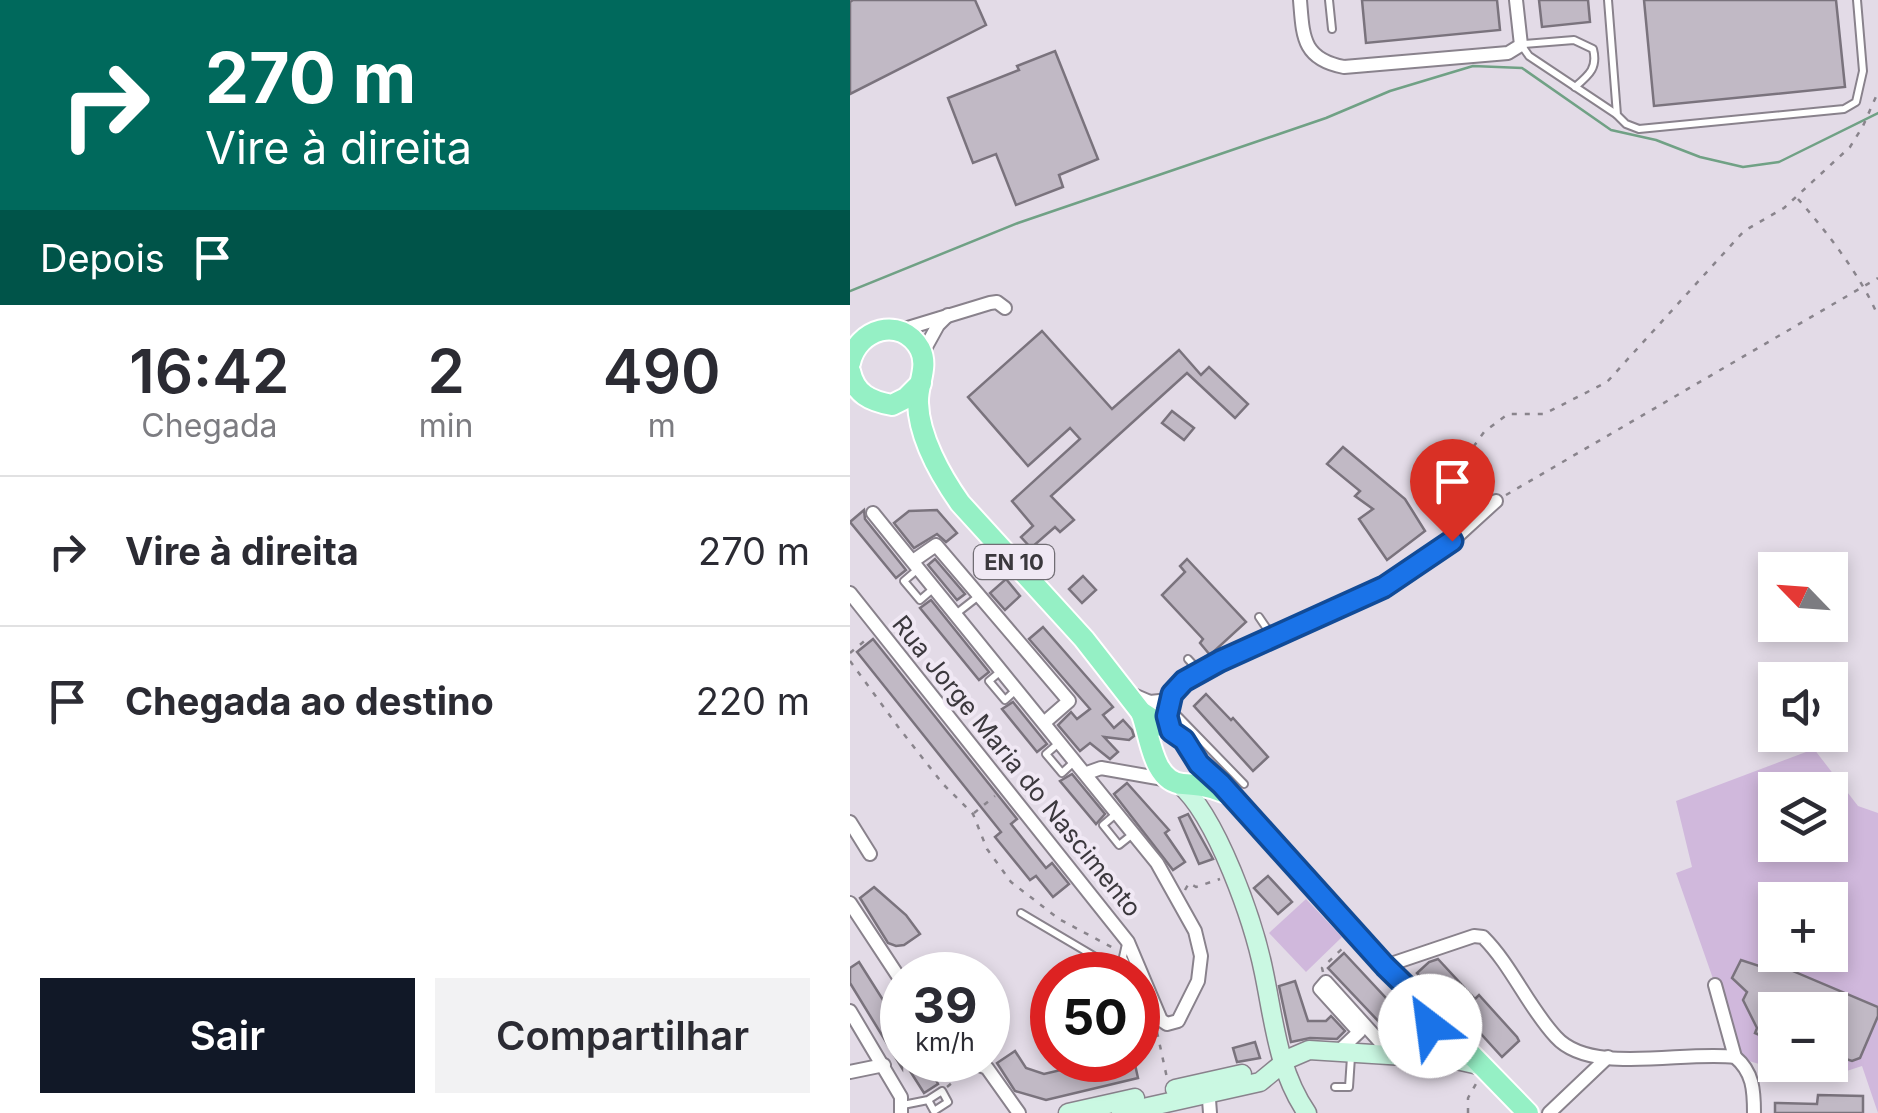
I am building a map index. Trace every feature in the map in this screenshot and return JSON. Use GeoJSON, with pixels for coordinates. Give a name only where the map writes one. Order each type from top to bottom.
{"type":"FeatureCollection","features":[{"type":"Feature","properties":{"kind":"main road"},"geometry":{"type":"LineString","coordinates":[[850,363],[855,340],[878,330],[898,331],[913,340],[922,354]]}},
{"type":"Feature","properties":{"kind":"main road","name":"EN 10"},"geometry":{"type":"LineString","coordinates":[[922,354],[920,425],[960,504],[1072,626],[1141,712],[1163,728]]}},
{"type":"Feature","properties":{"kind":"main road"},"geometry":{"type":"LineString","coordinates":[[850,371],[864,396],[892,405],[920,425]]}},
{"type":"Feature","properties":{"kind":"main road"},"geometry":{"type":"LineString","coordinates":[[892,405],[906,398],[920,383]]}},
{"type":"Feature","properties":{"kind":"main road"},"geometry":{"type":"LineString","coordinates":[[1163,728],[1197,776],[1236,790],[1356,934],[1528,1113]]}},
{"type":"Feature","properties":{"kind":"main road"},"geometry":{"type":"LineString","coordinates":[[1163,728],[1184,740],[1197,776],[1197,803],[1225,852],[1264,969],[1282,1064],[1307,1113]]}},
{"type":"Feature","properties":{"kind":"main road"},"geometry":{"type":"LineString","coordinates":[[1400,1054],[1422,1044],[1434,1014]]}},
{"type":"Feature","properties":{"kind":"main road"},"geometry":{"type":"LineString","coordinates":[[1122,1113],[1282,1064],[1300,1052],[1400,1054],[1480,1062]]}},
{"type":"Feature","properties":{"kind":"main road"},"geometry":{"type":"LineString","coordinates":[[1068,1113],[1208,1086]]}},
{"type":"Feature","properties":{"kind":"street"},"geometry":{"type":"LineString","coordinates":[[1300,0],[1306,44],[1313,54],[1330,64],[1344,66],[1508,53],[1521,45],[1516,0]]}},
{"type":"Feature","properties":{"kind":"street"},"geometry":{"type":"LineString","coordinates":[[898,331],[990,302],[1005,308]]}},
{"type":"Feature","properties":{"kind":"street"},"geometry":{"type":"LineString","coordinates":[[922,354],[949,314]]}},
{"type":"Feature","properties":{"kind":"street"},"geometry":{"type":"LineString","coordinates":[[1135,775],[1148,767],[1177,688],[1272,636],[1384,587],[1452,541],[1496,500]]}},
{"type":"Feature","properties":{"kind":"street"},"geometry":{"type":"LineString","coordinates":[[873,512],[1134,833],[1179,900],[1195,931],[1201,965],[1182,1018],[1162,1026]]}},
{"type":"Feature","properties":{"kind":"street"},"geometry":{"type":"LineString","coordinates":[[916,565],[936,545],[1069,700],[1045,722]]}},
{"type":"Feature","properties":{"kind":"street","name":"Rua Jorge Maria do Nascimento"},"geometry":{"type":"LineString","coordinates":[[850,593],[1006,787],[1126,947],[1162,1026]]}},
{"type":"Feature","properties":{"kind":"street"},"geometry":{"type":"LineString","coordinates":[[1123,690],[1150,702],[1163,728]]}},
{"type":"Feature","properties":{"kind":"street"},"geometry":{"type":"LineString","coordinates":[[1086,773],[1101,768],[1135,775],[1197,776]]}},
{"type":"Feature","properties":{"kind":"street"},"geometry":{"type":"LineString","coordinates":[[850,822],[854,839],[870,854]]}},
{"type":"Feature","properties":{"kind":"street"},"geometry":{"type":"LineString","coordinates":[[850,904],[882,952]]}},
{"type":"Feature","properties":{"kind":"street"},"geometry":{"type":"LineString","coordinates":[[1385,966],[1474,936],[1483,937],[1542,1021],[1568,1049],[1608,1057],[1735,1058]]}},
{"type":"Feature","properties":{"kind":"street"},"geometry":{"type":"LineString","coordinates":[[1345,1051],[1359,1032],[1320,989],[1326,982],[1400,1054]]}},
{"type":"Feature","properties":{"kind":"street"},"geometry":{"type":"LineString","coordinates":[[1715,985],[1735,1058],[1748,1068],[1754,1113]]}},
{"type":"Feature","properties":{"kind":"street"},"geometry":{"type":"LineString","coordinates":[[850,1011],[880,1058]]}},
{"type":"Feature","properties":{"kind":"street"},"geometry":{"type":"LineString","coordinates":[[1579,1054],[1586,1068],[1585,1078]]}},
{"type":"Feature","properties":{"kind":"street"},"geometry":{"type":"LineString","coordinates":[[1549,1113],[1608,1057]]}},
{"type":"Feature","properties":{"kind":"street"},"geometry":{"type":"LineString","coordinates":[[850,1072],[880,1065]]}},
{"type":"Feature","properties":{"kind":"street"},"geometry":{"type":"LineString","coordinates":[[891,1082],[902,1109]]}},
{"type":"Feature","properties":{"kind":"street"},"geometry":{"type":"LineString","coordinates":[[997,1082],[1019,1113]]}},
{"type":"Feature","properties":{"kind":"street"},"geometry":{"type":"LineString","coordinates":[[1208,1086],[1210,1113]]}},
{"type":"Feature","properties":{"kind":"lane"},"geometry":{"type":"LineString","coordinates":[[1329,0],[1332,29]]}},
{"type":"Feature","properties":{"kind":"lane"},"geometry":{"type":"LineString","coordinates":[[1608,0],[1617,115]]}},
{"type":"Feature","properties":{"kind":"lane"},"geometry":{"type":"LineString","coordinates":[[1521,45],[1529,56],[1626,124],[1640,128],[1844,109],[1856,102],[1863,71],[1857,0]]}},
{"type":"Feature","properties":{"kind":"lane"},"geometry":{"type":"LineString","coordinates":[[1521,45],[1574,40],[1593,49],[1596,60],[1592,71],[1576,87]]}},
{"type":"Feature","properties":{"kind":"lane"},"geometry":{"type":"LineString","coordinates":[[957,613],[980,595]]}},
{"type":"Feature","properties":{"kind":"lane"},"geometry":{"type":"LineString","coordinates":[[1259,617],[1272,636]]}},
{"type":"Feature","properties":{"kind":"lane"},"geometry":{"type":"LineString","coordinates":[[1188,658],[1200,672]]}},
{"type":"Feature","properties":{"kind":"lane"},"geometry":{"type":"LineString","coordinates":[[1197,776],[1236,790]]}},
{"type":"Feature","properties":{"kind":"lane"},"geometry":{"type":"LineString","coordinates":[[1021,914],[1088,952]]}},
{"type":"Feature","properties":{"kind":"lane"},"geometry":{"type":"LineString","coordinates":[[1126,947],[1127,952]]}},
{"type":"Feature","properties":{"kind":"lane"},"geometry":{"type":"LineString","coordinates":[[1334,1086],[1348,1087],[1345,1051]]}},
{"type":"Feature","properties":{"kind":"lane"},"geometry":{"type":"LineString","coordinates":[[902,1109],[942,1091],[948,1102],[934,1111],[928,1100]]}},
{"type":"Feature","properties":{"kind":"path"},"geometry":{"type":"LineString","coordinates":[[1878,92],[1850,147],[1797,198],[1744,231],[1607,382],[1544,414],[1508,414],[1484,432],[1470,453],[1469,463],[1496,500],[1878,278]]}},
{"type":"Feature","properties":{"kind":"path"},"geometry":{"type":"LineString","coordinates":[[1797,198],[1865,285],[1878,316]]}},
{"type":"Feature","properties":{"kind":"path"},"geometry":{"type":"LineString","coordinates":[[850,653],[879,629]]}},
{"type":"Feature","properties":{"kind":"path"},"geometry":{"type":"LineString","coordinates":[[850,660],[911,744],[972,814],[987,849],[1012,882],[1059,918],[1126,947]]}},
{"type":"Feature","properties":{"kind":"path"},"geometry":{"type":"LineString","coordinates":[[972,814],[1006,787]]}},
{"type":"Feature","properties":{"kind":"path"},"geometry":{"type":"LineString","coordinates":[[1179,900],[1189,883],[1201,886]]}},
{"type":"Feature","properties":{"kind":"path"},"geometry":{"type":"LineString","coordinates":[[1326,982],[1322,968],[1356,934]]}},
{"type":"Feature","properties":{"kind":"path"},"geometry":{"type":"LineString","coordinates":[[1162,1026],[1168,1084]]}},
{"type":"Feature","properties":{"kind":"path"},"geometry":{"type":"LineString","coordinates":[[1468,1113],[1468,1098],[1480,1062]]}},
{"type":"Feature","properties":{"kind":"path"},"geometry":{"type":"LineString","coordinates":[[942,1091],[953,1082]]}},
{"type":"Feature","properties":{"kind":"shaded area"},"geometry":{"type":"Polygon","coordinates":[[[1806,752],[1816,752],[1832,772],[1758,772],[1758,862],[1848,862],[1848,793],[1858,806],[1878,813],[1878,1113],[1862,1066],[1848,1071],[1848,992],[1758,992],[1758,1064],[1739,1053],[1676,873],[1692,867],[1676,801],[1806,752]]]}},
{"type":"Feature","properties":{"kind":"shaded area"},"geometry":{"type":"Polygon","coordinates":[[[1306,899],[1342,937],[1306,972],[1269,933],[1306,899]]]}},
{"type":"Feature","properties":{"kind":"building"},"geometry":{"type":"Polygon","coordinates":[[[853,0],[975,0],[986,25],[850,94],[853,0]]]}},
{"type":"Feature","properties":{"kind":"building"},"geometry":{"type":"Polygon","coordinates":[[[1362,0],[1497,0],[1500,30],[1366,43],[1362,0]]]}},
{"type":"Feature","properties":{"kind":"building"},"geometry":{"type":"Polygon","coordinates":[[[1539,0],[1588,0],[1590,22],[1542,27],[1539,0]]]}},
{"type":"Feature","properties":{"kind":"building"},"geometry":{"type":"Polygon","coordinates":[[[1644,0],[1836,0],[1845,87],[1654,106],[1644,0]]]}},
{"type":"Feature","properties":{"kind":"building"},"geometry":{"type":"Polygon","coordinates":[[[1055,51],[1098,159],[1059,175],[1063,187],[1016,205],[996,154],[973,163],[948,98],[1055,51]]]}},
{"type":"Feature","properties":{"kind":"building"},"geometry":{"type":"Polygon","coordinates":[[[1042,331],[1112,409],[1179,350],[1201,375],[1209,367],[1248,404],[1235,418],[1187,373],[1051,496],[1074,520],[1060,532],[1055,527],[1031,548],[1021,537],[1033,526],[1012,501],[1080,439],[1070,428],[1028,466],[968,397],[1042,331]]]}},
{"type":"Feature","properties":{"kind":"building"},"geometry":{"type":"Polygon","coordinates":[[[1172,411],[1194,428],[1184,440],[1162,423],[1172,411]]]}},
{"type":"Feature","properties":{"kind":"building"},"geometry":{"type":"Polygon","coordinates":[[[1343,447],[1405,499],[1425,531],[1387,560],[1359,519],[1373,509],[1355,496],[1360,491],[1327,464],[1343,447]]]}},
{"type":"Feature","properties":{"kind":"building"},"geometry":{"type":"Polygon","coordinates":[[[864,510],[865,519],[906,570],[896,578],[850,522],[864,510]]]}},
{"type":"Feature","properties":{"kind":"building"},"geometry":{"type":"Polygon","coordinates":[[[937,510],[957,533],[946,542],[937,534],[914,548],[894,523],[909,511],[937,510]]]}},
{"type":"Feature","properties":{"kind":"building"},"geometry":{"type":"Polygon","coordinates":[[[935,559],[965,594],[957,600],[928,565],[935,559]]]}},
{"type":"Feature","properties":{"kind":"building"},"geometry":{"type":"Polygon","coordinates":[[[1187,559],[1246,622],[1210,655],[1200,643],[1203,639],[1162,595],[1185,572],[1180,566],[1187,559]]]}},
{"type":"Feature","properties":{"kind":"building"},"geometry":{"type":"Polygon","coordinates":[[[1083,576],[1096,590],[1082,603],[1069,589],[1083,576]]]}},
{"type":"Feature","properties":{"kind":"building"},"geometry":{"type":"Polygon","coordinates":[[[1006,579],[1020,596],[1005,610],[990,593],[1006,579]]]}},
{"type":"Feature","properties":{"kind":"building"},"geometry":{"type":"Polygon","coordinates":[[[931,600],[989,672],[979,680],[920,608],[931,600]]]}},
{"type":"Feature","properties":{"kind":"building"},"geometry":{"type":"Polygon","coordinates":[[[1043,627],[1113,707],[1103,715],[1114,728],[1123,720],[1132,730],[1134,736],[1129,740],[1104,737],[1118,752],[1110,759],[1090,743],[1080,751],[1058,725],[1071,712],[1077,719],[1090,709],[1029,639],[1043,627]]]}},
{"type":"Feature","properties":{"kind":"building"},"geometry":{"type":"Polygon","coordinates":[[[873,639],[1017,819],[1011,824],[1046,868],[1052,863],[1069,884],[1053,897],[1036,876],[1030,880],[995,837],[1001,832],[857,652],[873,639]]]}},
{"type":"Feature","properties":{"kind":"building"},"geometry":{"type":"Polygon","coordinates":[[[1206,694],[1268,757],[1253,771],[1194,706],[1206,694]]]}},
{"type":"Feature","properties":{"kind":"building"},"geometry":{"type":"Polygon","coordinates":[[[1013,702],[1047,744],[1037,752],[1002,709],[1013,702]]]}},
{"type":"Feature","properties":{"kind":"building"},"geometry":{"type":"Polygon","coordinates":[[[1072,774],[1105,814],[1096,824],[1060,781],[1072,774]]]}},
{"type":"Feature","properties":{"kind":"building"},"geometry":{"type":"Polygon","coordinates":[[[1127,783],[1169,830],[1165,833],[1185,862],[1173,870],[1114,794],[1127,783]]]}},
{"type":"Feature","properties":{"kind":"building"},"geometry":{"type":"Polygon","coordinates":[[[1188,814],[1213,859],[1199,864],[1179,818],[1188,814]]]}},
{"type":"Feature","properties":{"kind":"building"},"geometry":{"type":"Polygon","coordinates":[[[1268,876],[1292,902],[1278,914],[1254,888],[1268,876]]]}},
{"type":"Feature","properties":{"kind":"building"},"geometry":{"type":"Polygon","coordinates":[[[874,887],[906,915],[920,934],[904,945],[888,943],[860,898],[874,887]]]}},
{"type":"Feature","properties":{"kind":"building"},"geometry":{"type":"Polygon","coordinates":[[[1344,953],[1414,1028],[1403,1043],[1328,968],[1344,953]]]}},
{"type":"Feature","properties":{"kind":"building"},"geometry":{"type":"Polygon","coordinates":[[[1438,959],[1475,999],[1479,995],[1517,1037],[1519,1041],[1502,1057],[1462,1013],[1457,1017],[1417,973],[1438,959]]]}},
{"type":"Feature","properties":{"kind":"building"},"geometry":{"type":"Polygon","coordinates":[[[1741,960],[1758,966],[1758,972],[1795,972],[1842,992],[1758,992],[1758,1034],[1743,1000],[1747,992],[1732,978],[1741,960]]]}},
{"type":"Feature","properties":{"kind":"building"},"geometry":{"type":"Polygon","coordinates":[[[859,962],[880,995],[880,1032],[850,983],[850,968],[859,962]]]}},
{"type":"Feature","properties":{"kind":"building"},"geometry":{"type":"Polygon","coordinates":[[[1295,981],[1308,1021],[1326,1021],[1331,1016],[1345,1031],[1337,1039],[1291,1042],[1279,986],[1295,981]]]}},
{"type":"Feature","properties":{"kind":"building"},"geometry":{"type":"Polygon","coordinates":[[[1848,994],[1878,1007],[1860,1058],[1848,1060],[1848,994]]]}},
{"type":"Feature","properties":{"kind":"building"},"geometry":{"type":"Polygon","coordinates":[[[1255,1042],[1260,1058],[1237,1062],[1233,1048],[1255,1042]]]}},
{"type":"Feature","properties":{"kind":"building"},"geometry":{"type":"Polygon","coordinates":[[[1015,1051],[1030,1069],[1030,1082],[1121,1082],[1046,1100],[1015,1091],[1009,1082],[1010,1054],[1015,1051]]]}},
{"type":"Feature","properties":{"kind":"building"},"geometry":{"type":"Polygon","coordinates":[[[917,1082],[937,1082],[938,1084],[924,1093],[917,1082]]]}},
{"type":"Feature","properties":{"kind":"building"},"geometry":{"type":"Polygon","coordinates":[[[1818,1095],[1863,1096],[1863,1113],[1775,1113],[1775,1103],[1817,1104],[1818,1095]]]}},
{"type":"Feature","properties":{"kind":"waterway"},"geometry":{"type":"LineString","coordinates":[[850,291],[1018,223],[1326,118],[1390,91],[1473,66],[1522,68],[1611,130],[1743,167],[1779,162],[1878,113]]}},
{"type":"Feature","properties":{"kind":"route"},"geometry":{"type":"LineString","coordinates":[[1430,1026],[1434,1014],[1199,764],[1184,740],[1171,731],[1167,716],[1169,700],[1184,681],[1272,636],[1384,587],[1452,541]]}}]}
